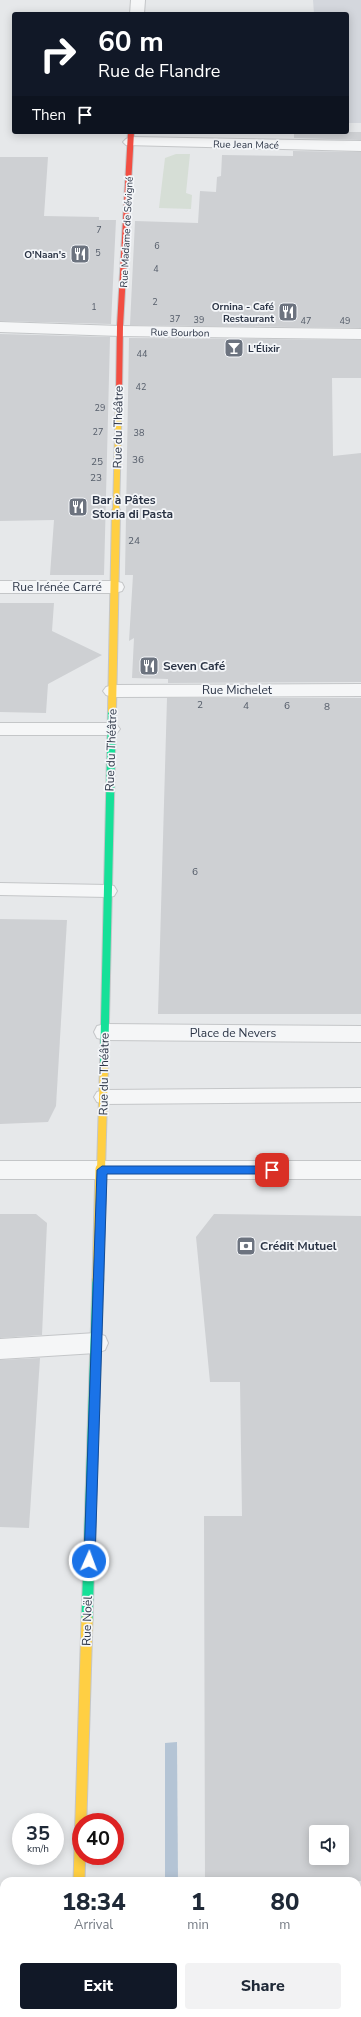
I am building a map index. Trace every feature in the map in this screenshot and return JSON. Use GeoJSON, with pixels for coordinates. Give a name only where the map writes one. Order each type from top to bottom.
{"type":"FeatureCollection","features":[{"type":"Feature","properties":{"kind":"street"},"geometry":{"type":"LineString","coordinates":[[137,12],[138,0]]}},
{"type":"Feature","properties":{"kind":"street","name":"Rue Jean Macé"},"geometry":{"type":"LineString","coordinates":[[131,137],[361,146]]}},
{"type":"Feature","properties":{"kind":"street","name":"Rue Madame de Sévigné"},"geometry":{"type":"LineString","coordinates":[[120,331],[131,137]]}},
{"type":"Feature","properties":{"kind":"street","name":"Rue Bourbon"},"geometry":{"type":"LineString","coordinates":[[0,327],[120,331],[361,334]]}},
{"type":"Feature","properties":{"kind":"street","name":"Rue du Théâtre"},"geometry":{"type":"LineString","coordinates":[[102,1170],[110,729],[113,691],[120,331]]}},
{"type":"Feature","properties":{"kind":"street","name":"Rue Irénée Carré"},"geometry":{"type":"LineString","coordinates":[[0,587],[114,587]]}},
{"type":"Feature","properties":{"kind":"street","name":"Rue Michelet"},"geometry":{"type":"LineString","coordinates":[[113,691],[361,690]]}},
{"type":"Feature","properties":{"kind":"street","name":"Place de Nevers"},"geometry":{"type":"LineString","coordinates":[[105,1032],[361,1034]]}},
{"type":"Feature","properties":{"kind":"street"},"geometry":{"type":"LineString","coordinates":[[0,1170],[361,1170]]}},
{"type":"Feature","properties":{"kind":"street","name":"Rue Noël"},"geometry":{"type":"LineString","coordinates":[[79,1877],[102,1170]]}},
{"type":"Feature","properties":{"kind":"street"},"geometry":{"type":"LineString","coordinates":[[0,1349],[96,1343]]}},
{"type":"Feature","properties":{"kind":"lane"},"geometry":{"type":"LineString","coordinates":[[0,729],[110,729]]}},
{"type":"Feature","properties":{"kind":"lane"},"geometry":{"type":"LineString","coordinates":[[0,889],[108,891]]}},
{"type":"Feature","properties":{"kind":"lane"},"geometry":{"type":"LineString","coordinates":[[104,1097],[361,1095]]}},
{"type":"Feature","properties":{"kind":"shaded area"},"geometry":{"type":"Polygon","coordinates":[[[313,0],[361,0],[361,123],[349,123],[349,12],[314,12],[313,0]]]}},
{"type":"Feature","properties":{"kind":"shaded area"},"geometry":{"type":"Polygon","coordinates":[[[176,154],[190,154],[186,193],[192,195],[191,209],[159,208],[165,158],[176,154]]]}},
{"type":"Feature","properties":{"kind":"water"},"geometry":{"type":"Polygon","coordinates":[[[177,1742],[178,1877],[165,1877],[165,1743],[177,1742]]]}},
{"type":"Feature","properties":{"kind":"building"},"geometry":{"type":"Polygon","coordinates":[[[349,132],[361,132],[361,140],[294,138],[294,134],[349,134],[349,132]]]}},
{"type":"Feature","properties":{"kind":"building"},"geometry":{"type":"Polygon","coordinates":[[[293,151],[361,152],[361,328],[130,325],[135,221],[198,223],[200,191],[216,192],[217,177],[221,176],[222,155],[293,156],[293,151]]]}},
{"type":"Feature","properties":{"kind":"building"},"geometry":{"type":"Polygon","coordinates":[[[0,157],[48,157],[44,216],[99,217],[99,220],[116,220],[111,324],[0,321],[0,157]]]}},
{"type":"Feature","properties":{"kind":"building"},"geometry":{"type":"Polygon","coordinates":[[[0,334],[110,337],[104,575],[50,575],[54,520],[0,521],[0,334]]]}},
{"type":"Feature","properties":{"kind":"building"},"geometry":{"type":"Polygon","coordinates":[[[129,338],[361,340],[361,378],[332,378],[333,456],[361,453],[361,682],[168,683],[168,679],[132,678],[134,638],[129,641],[133,575],[125,575],[129,338]]]}},
{"type":"Feature","properties":{"kind":"building"},"geometry":{"type":"Polygon","coordinates":[[[0,603],[54,603],[52,631],[102,655],[48,684],[46,713],[0,712],[0,603]]]}},
{"type":"Feature","properties":{"kind":"building"},"geometry":{"type":"Polygon","coordinates":[[[167,698],[361,698],[361,1014],[158,1014],[167,698]]]}},
{"type":"Feature","properties":{"kind":"building"},"geometry":{"type":"Polygon","coordinates":[[[0,919],[67,920],[56,1106],[48,1122],[0,1124],[0,919]]]}},
{"type":"Feature","properties":{"kind":"building"},"geometry":{"type":"Polygon","coordinates":[[[0,1214],[36,1214],[47,1223],[42,1335],[0,1338],[0,1214]]]}},
{"type":"Feature","properties":{"kind":"building"},"geometry":{"type":"Polygon","coordinates":[[[214,1214],[361,1216],[361,1877],[205,1877],[204,1516],[242,1516],[240,1382],[210,1382],[196,1237],[214,1214]]]}},
{"type":"Feature","properties":{"kind":"building"},"geometry":{"type":"Polygon","coordinates":[[[40,1358],[29,1528],[0,1527],[0,1360],[40,1358]]]}},
{"type":"Feature","properties":{"kind":"traffic: fast"},"geometry":{"type":"LineString","coordinates":[[104,1065],[112,710]]}},
{"type":"Feature","properties":{"kind":"traffic: fast"},"geometry":{"type":"LineString","coordinates":[[87,1620],[98,1280]]}},
{"type":"Feature","properties":{"kind":"traffic: slow"},"geometry":{"type":"LineString","coordinates":[[112,710],[119,393]]}},
{"type":"Feature","properties":{"kind":"traffic: slow"},"geometry":{"type":"LineString","coordinates":[[98,1280],[104,1065]]}},
{"type":"Feature","properties":{"kind":"traffic: slow"},"geometry":{"type":"LineString","coordinates":[[79,1877],[87,1620]]}},
{"type":"Feature","properties":{"kind":"traffic: jam"},"geometry":{"type":"LineString","coordinates":[[119,393],[120,326],[131,134]]}},
{"type":"Feature","properties":{"kind":"place","name":"O'Naan's"},"geometry":{"type":"Point","coordinates":[80,254]}},
{"type":"Feature","properties":{"kind":"place","name":"Ornina - Café Restaurant"},"geometry":{"type":"Point","coordinates":[288,312]}},
{"type":"Feature","properties":{"kind":"place","name":"L'Élixir"},"geometry":{"type":"Point","coordinates":[234,348]}},
{"type":"Feature","properties":{"kind":"place","name":"Bar à Pâtes Storia di Pasta"},"geometry":{"type":"Point","coordinates":[78,507]}},
{"type":"Feature","properties":{"kind":"place","name":"Seven Café"},"geometry":{"type":"Point","coordinates":[149,666]}},
{"type":"Feature","properties":{"kind":"place","name":"Crédit Mutuel"},"geometry":{"type":"Point","coordinates":[246,1246]}},
{"type":"Feature","properties":{"kind":"route"},"geometry":{"type":"LineString","coordinates":[[89,1561],[102,1170],[272,1170]]}}]}
